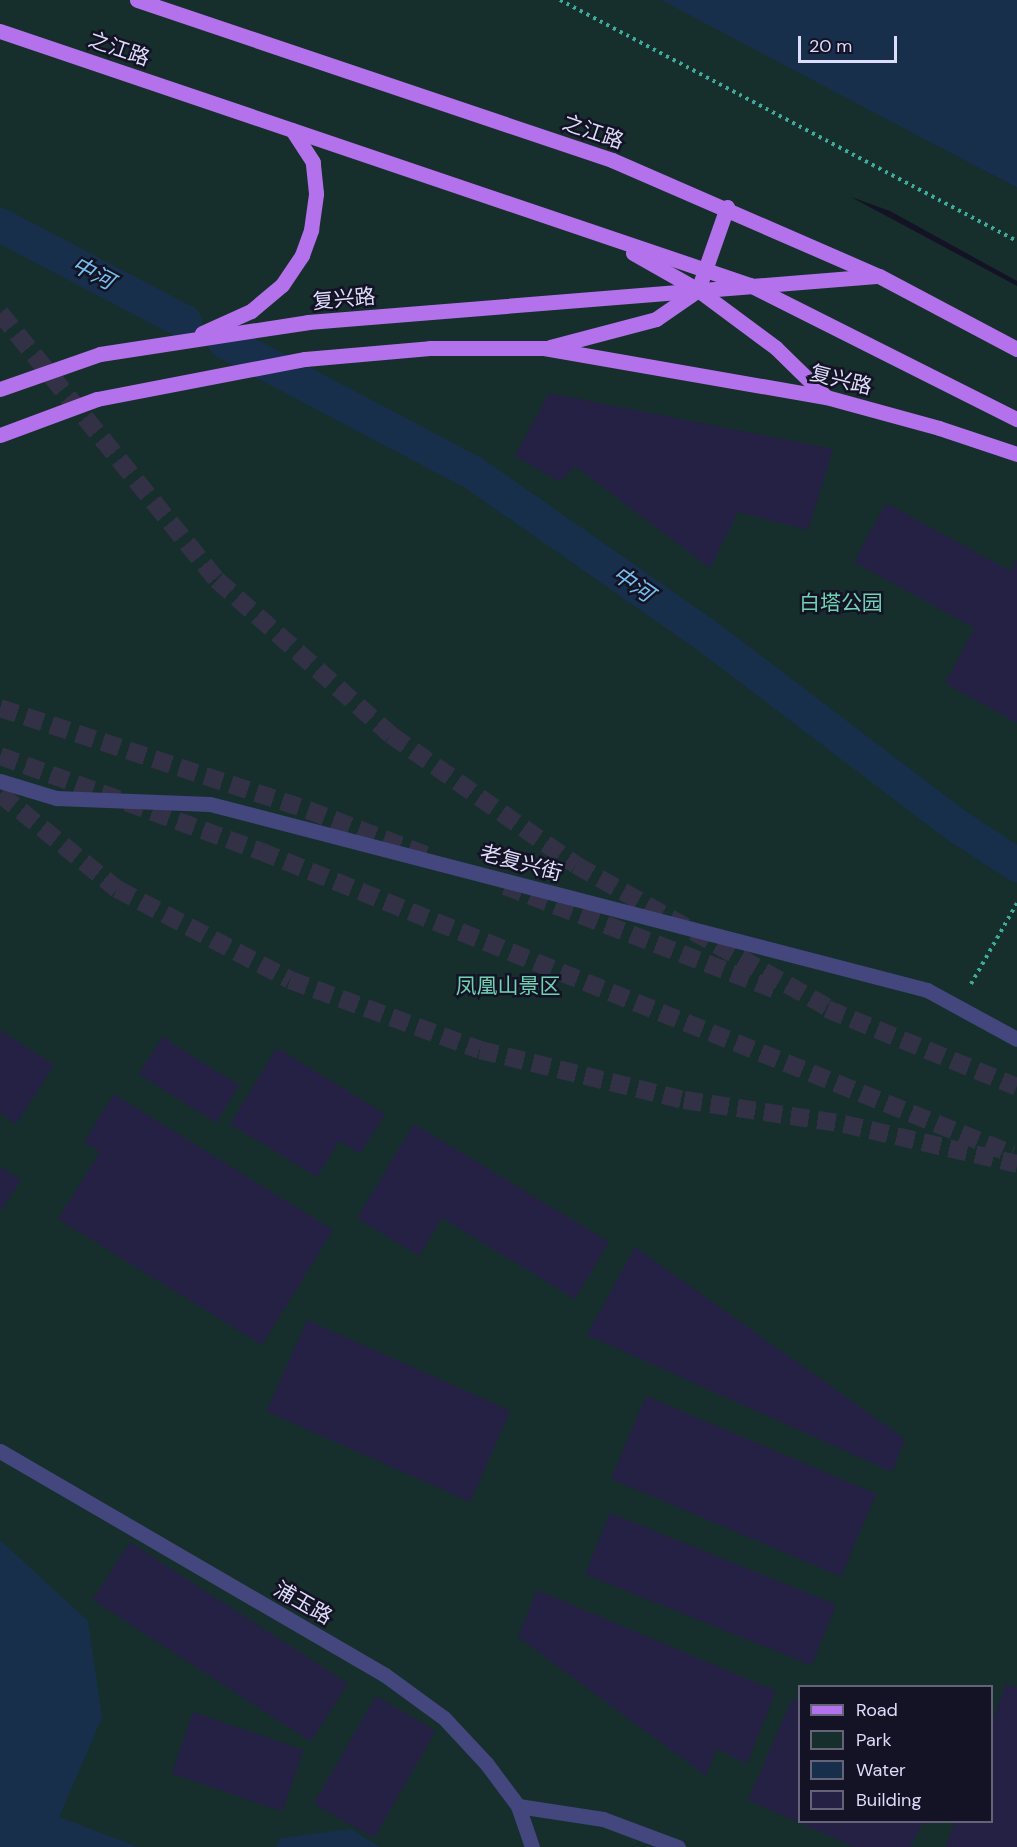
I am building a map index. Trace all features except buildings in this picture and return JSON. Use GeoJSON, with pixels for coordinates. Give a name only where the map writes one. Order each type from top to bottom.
{"type":"FeatureCollection","features":[{"type":"Feature","properties":{"kind":"main road","name":"之江路"},"geometry":{"type":"LineString","coordinates":[[137,0],[612,160],[727,207],[879,276],[1017,349]]}},
{"type":"Feature","properties":{"kind":"main road","name":"之江路"},"geometry":{"type":"LineString","coordinates":[[0,31],[750,285],[1017,419]]}},
{"type":"Feature","properties":{"kind":"main road"},"geometry":{"type":"LineString","coordinates":[[185,341],[251,311],[282,285],[302,255],[311,230],[316,193],[313,162],[292,130]]}},
{"type":"Feature","properties":{"kind":"main road","name":"复兴路"},"geometry":{"type":"LineString","coordinates":[[544,348],[656,319],[698,290],[708,271],[727,207]]}},
{"type":"Feature","properties":{"kind":"main road","name":"之江路"},"geometry":{"type":"LineString","coordinates":[[599,234],[698,290],[776,348],[826,397]]}},
{"type":"Feature","properties":{"kind":"main road","name":"复兴路"},"geometry":{"type":"LineString","coordinates":[[0,389],[100,354],[308,322],[879,276]]}},
{"type":"Feature","properties":{"kind":"main road","name":"复兴路"},"geometry":{"type":"LineString","coordinates":[[0,435],[111,396],[305,359],[430,348],[544,348],[826,397],[939,428],[1017,454]]}},
{"type":"Feature","properties":{"kind":"street","name":"老复兴街"},"geometry":{"type":"LineString","coordinates":[[0,781],[56,798],[210,804],[927,990],[1017,1039]]}},
{"type":"Feature","properties":{"kind":"street","name":"浦玉路"},"geometry":{"type":"LineString","coordinates":[[0,1450],[385,1675],[444,1718],[486,1763],[518,1806],[532,1847]]}},
{"type":"Feature","properties":{"kind":"street"},"geometry":{"type":"LineString","coordinates":[[518,1806],[603,1819],[678,1847]]}},
{"type":"Feature","properties":{"kind":"path"},"geometry":{"type":"LineString","coordinates":[[560,0],[1017,241]]}},
{"type":"Feature","properties":{"kind":"path"},"geometry":{"type":"LineString","coordinates":[[971,984],[1017,903]]}},
{"type":"Feature","properties":{"kind":"green space","name":"凤凰山景区"},"geometry":{"type":"Polygon","coordinates":[[[0,0],[668,0],[1017,188],[1017,281],[890,211],[851,197],[1017,286],[1017,1847],[0,1847],[0,0]]]}},
{"type":"Feature","properties":{"kind":"water"},"geometry":{"type":"Polygon","coordinates":[[[661,0],[1017,0],[1017,188],[661,0]]]}},
{"type":"Feature","properties":{"kind":"water"},"geometry":{"type":"Polygon","coordinates":[[[0,1540],[88,1621],[102,1718],[59,1817],[138,1847],[0,1847],[0,1540]]]}},
{"type":"Feature","properties":{"kind":"water"},"geometry":{"type":"Polygon","coordinates":[[[351,1829],[380,1847],[276,1847],[281,1838],[351,1829]]]}},
{"type":"Feature","properties":{"kind":"waterway","name":"中河"},"geometry":{"type":"LineString","coordinates":[[0,225],[185,322]]}},
{"type":"Feature","properties":{"kind":"waterway","name":"中河"},"geometry":{"type":"LineString","coordinates":[[225,342],[472,472],[703,633],[956,825],[1017,865]]}},
{"type":"Feature","properties":{"kind":"tunnel"},"geometry":{"type":"LineString","coordinates":[[0,313],[217,580],[391,735],[576,865],[838,1013]]}},
{"type":"Feature","properties":{"kind":"tunnel"},"geometry":{"type":"LineString","coordinates":[[0,708],[308,810],[426,855]]}},
{"type":"Feature","properties":{"kind":"tunnel"},"geometry":{"type":"LineString","coordinates":[[0,756],[260,851],[1012,1154]]}},
{"type":"Feature","properties":{"kind":"tunnel"},"geometry":{"type":"LineString","coordinates":[[0,794],[117,889],[290,980],[480,1050],[684,1100],[844,1124],[1017,1164]]}},
{"type":"Feature","properties":{"kind":"tunnel"},"geometry":{"type":"LineString","coordinates":[[505,886],[779,991]]}},
{"type":"Feature","properties":{"kind":"tunnel"},"geometry":{"type":"LineString","coordinates":[[827,1009],[1017,1087]]}},
{"type":"Feature","properties":{"kind":"park label","name":"白塔公园"},"geometry":{"type":"Point","coordinates":[841,603]}}]}
